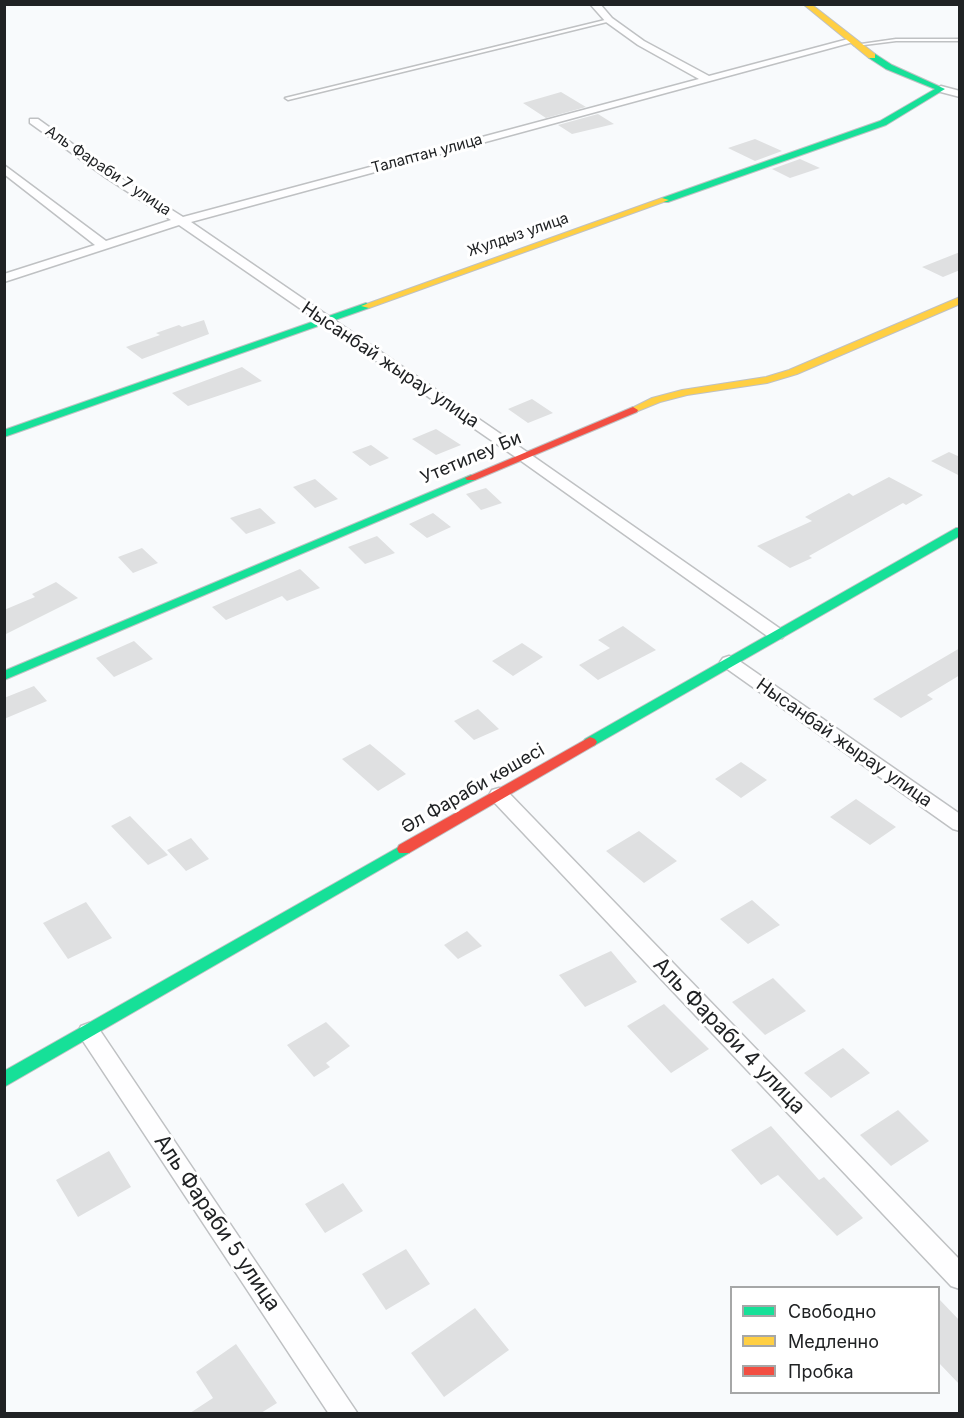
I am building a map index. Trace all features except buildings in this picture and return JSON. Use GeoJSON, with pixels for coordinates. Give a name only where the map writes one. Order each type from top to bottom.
{"type":"FeatureCollection","features":[{"type":"Feature","properties":{"kind":"street"},"geometry":{"type":"LineString","coordinates":[[594,4],[609,20],[641,43],[706,79]]}},
{"type":"Feature","properties":{"kind":"street"},"geometry":{"type":"LineString","coordinates":[[806,4],[854,43],[889,67],[941,89],[960,94]]}},
{"type":"Feature","properties":{"kind":"street","name":"Талаптан улица"},"geometry":{"type":"LineString","coordinates":[[4,278],[181,220],[706,79],[854,43]]}},
{"type":"Feature","properties":{"kind":"street","name":"Жулдыз улица"},"geometry":{"type":"LineString","coordinates":[[4,434],[883,123],[941,89]]}},
{"type":"Feature","properties":{"kind":"street","name":"Аль Фараби 7 улица"},"geometry":{"type":"LineString","coordinates":[[34,121],[109,175],[181,220]]}},
{"type":"Feature","properties":{"kind":"street"},"geometry":{"type":"LineString","coordinates":[[4,168],[104,246]]}},
{"type":"Feature","properties":{"kind":"street","name":"Нысанбай жырау улица"},"geometry":{"type":"LineString","coordinates":[[181,220],[324,321],[522,455],[776,634]]}},
{"type":"Feature","properties":{"kind":"street","name":"Утетилеу Би"},"geometry":{"type":"LineString","coordinates":[[4,676],[656,400],[686,392],[767,380],[793,372],[960,300]]}},
{"type":"Feature","properties":{"kind":"street","name":"Әл Фараби көшесі"},"geometry":{"type":"LineString","coordinates":[[4,1080],[776,634],[960,531]]}},
{"type":"Feature","properties":{"kind":"street","name":"Нысанбай жырау улица"},"geometry":{"type":"LineString","coordinates":[[729,662],[960,824]]}},
{"type":"Feature","properties":{"kind":"street","name":"Аль Фараби 4 улица"},"geometry":{"type":"LineString","coordinates":[[499,795],[960,1278]]}},
{"type":"Feature","properties":{"kind":"street","name":"Аль Фараби 5 улица"},"geometry":{"type":"LineString","coordinates":[[88,1032],[345,1413]]}},
{"type":"Feature","properties":{"kind":"lane"},"geometry":{"type":"LineString","coordinates":[[288,98],[609,20]]}},
{"type":"Feature","properties":{"kind":"lane"},"geometry":{"type":"LineString","coordinates":[[854,43],[896,40],[960,40]]}},
{"type":"Feature","properties":{"kind":"traffic: fast"},"geometry":{"type":"LineString","coordinates":[[665,200],[883,123],[941,89],[889,67],[872,56]]}},
{"type":"Feature","properties":{"kind":"traffic: fast"},"geometry":{"type":"LineString","coordinates":[[4,434],[366,306]]}},
{"type":"Feature","properties":{"kind":"traffic: fast"},"geometry":{"type":"LineString","coordinates":[[4,676],[471,478]]}},
{"type":"Feature","properties":{"kind":"traffic: fast"},"geometry":{"type":"LineString","coordinates":[[590,742],[960,531]]}},
{"type":"Feature","properties":{"kind":"traffic: fast"},"geometry":{"type":"LineString","coordinates":[[4,1080],[404,849]]}},
{"type":"Feature","properties":{"kind":"traffic: slow"},"geometry":{"type":"LineString","coordinates":[[806,4],[872,56]]}},
{"type":"Feature","properties":{"kind":"traffic: slow"},"geometry":{"type":"LineString","coordinates":[[366,306],[665,200]]}},
{"type":"Feature","properties":{"kind":"traffic: slow"},"geometry":{"type":"LineString","coordinates":[[633,410],[656,400],[686,392],[767,380],[793,372],[960,300]]}},
{"type":"Feature","properties":{"kind":"traffic: jam"},"geometry":{"type":"LineString","coordinates":[[471,478],[633,410]]}},
{"type":"Feature","properties":{"kind":"traffic: jam"},"geometry":{"type":"LineString","coordinates":[[404,849],[590,742]]}}]}
